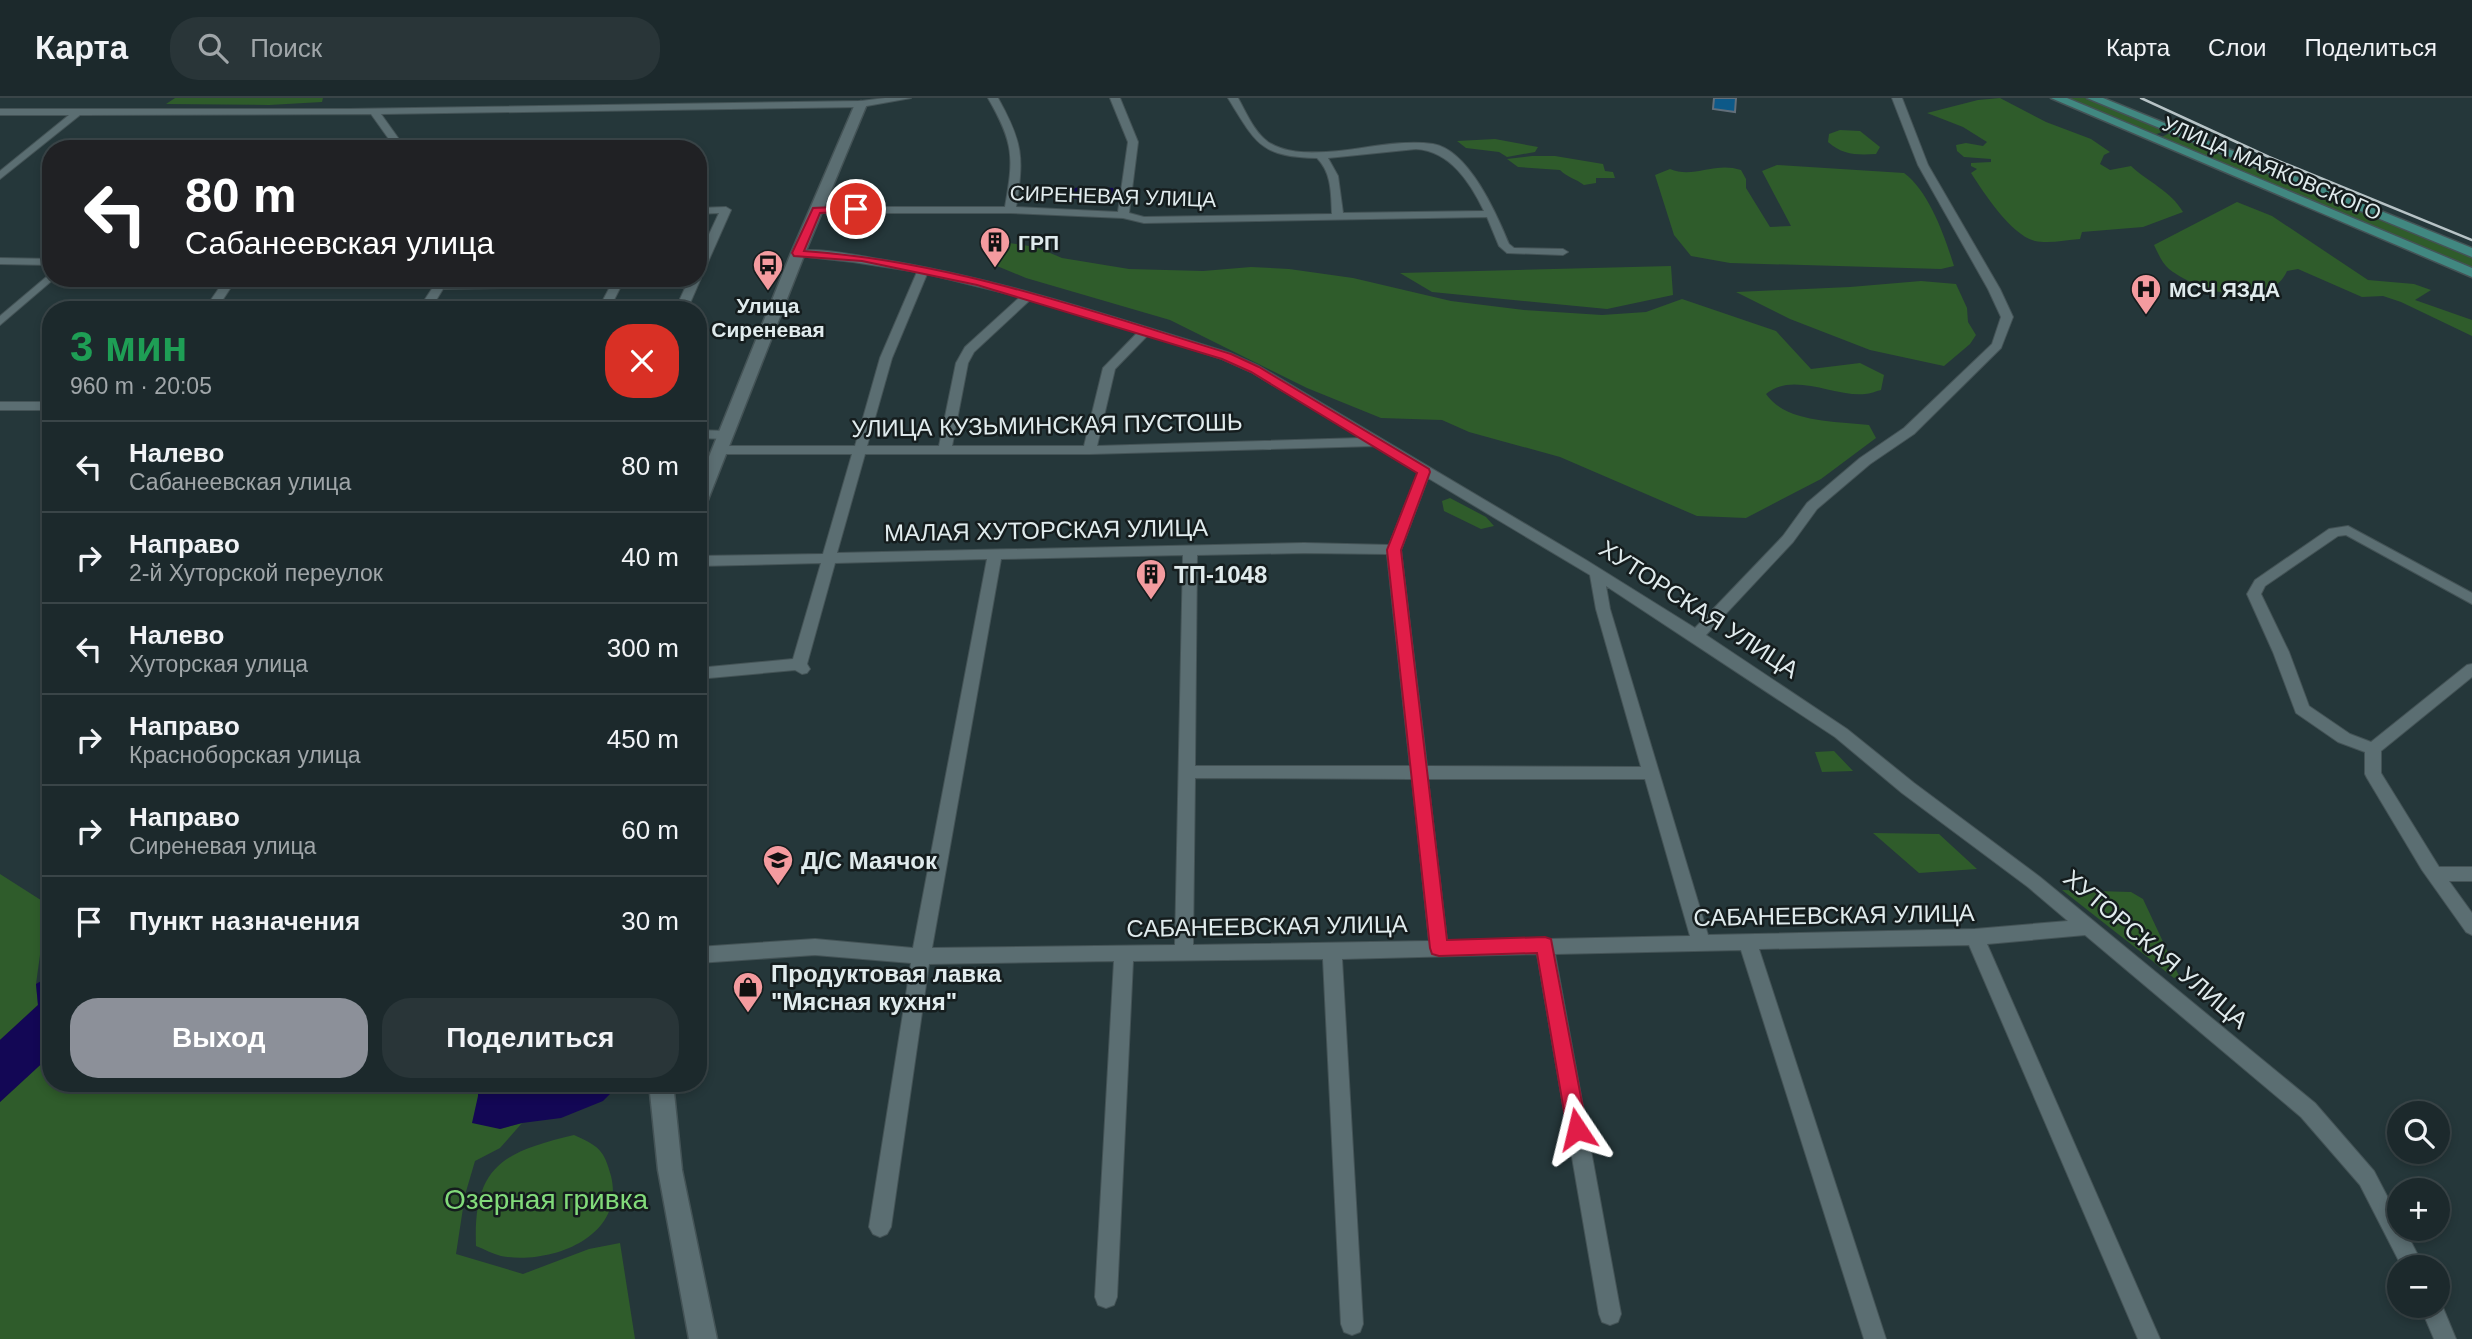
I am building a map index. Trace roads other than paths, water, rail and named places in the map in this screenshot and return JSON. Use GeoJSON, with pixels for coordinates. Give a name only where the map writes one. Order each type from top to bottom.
{"type":"FeatureCollection","features":[{"type":"Feature","properties":{"kind":"main road","name":"УЛИЦА МАЯКОВСКОГО"},"geometry":{"type":"LineString","coordinates":[[2057,98],[2472,273]]}},
{"type":"Feature","properties":{"kind":"main road","name":"УЛИЦА МАЯКОВСКОГО"},"geometry":{"type":"LineString","coordinates":[[2094,98],[2472,253]]}},
{"type":"Feature","properties":{"kind":"street"},"geometry":{"type":"LineString","coordinates":[[0,112],[374,112],[861,104],[906,98]]}},
{"type":"Feature","properties":{"kind":"street"},"geometry":{"type":"LineString","coordinates":[[993,98],[1014,135],[1017,148],[1019,162],[1010,210]]}},
{"type":"Feature","properties":{"kind":"street"},"geometry":{"type":"LineString","coordinates":[[1115,98],[1133,142],[1123,215]]}},
{"type":"Feature","properties":{"kind":"street"},"geometry":{"type":"LineString","coordinates":[[1233,98],[1264,143],[1280,151],[1319,155],[1434,147],[1450,156],[1467,172],[1482,194],[1504,246],[1511,251],[1563,253]]}},
{"type":"Feature","properties":{"kind":"street"},"geometry":{"type":"LineString","coordinates":[[1696,636],[1788,539],[1812,506],[1865,461],[1909,431],[1997,345],[2004,330],[2007,317],[1994,289],[1923,165],[1897,98]]}},
{"type":"Feature","properties":{"kind":"street"},"geometry":{"type":"LineString","coordinates":[[707,480],[861,104]]}},
{"type":"Feature","properties":{"kind":"street"},"geometry":{"type":"LineString","coordinates":[[44,140],[78,112]]}},
{"type":"Feature","properties":{"kind":"street"},"geometry":{"type":"LineString","coordinates":[[374,112],[394,140]]}},
{"type":"Feature","properties":{"kind":"street"},"geometry":{"type":"LineString","coordinates":[[0,176],[42,142]]}},
{"type":"Feature","properties":{"kind":"street"},"geometry":{"type":"LineString","coordinates":[[1319,155],[1330,164],[1334,175],[1338,219]]}},
{"type":"Feature","properties":{"kind":"street","name":"СИРЕНЕВАЯ УЛИЦА"},"geometry":{"type":"LineString","coordinates":[[816,210],[1010,210],[1123,215],[1144,220],[1338,219],[1491,214]]}},
{"type":"Feature","properties":{"kind":"street"},"geometry":{"type":"LineString","coordinates":[[707,212],[726,211],[707,251]]}},
{"type":"Feature","properties":{"kind":"street","name":"ХУТОРСКАЯ УЛИЦА"},"geometry":{"type":"LineString","coordinates":[[798,253],[862,258],[1028,295],[1226,356],[1255,369],[1597,574],[1696,636],[1840,733],[1908,788],[2034,882],[2308,1110],[2367,1178],[2407,1255]]}},
{"type":"Feature","properties":{"kind":"street"},"geometry":{"type":"LineString","coordinates":[[0,261],[42,262]]}},
{"type":"Feature","properties":{"kind":"street"},"geometry":{"type":"LineString","coordinates":[[707,673],[800,666],[887,358],[923,270]]}},
{"type":"Feature","properties":{"kind":"street"},"geometry":{"type":"LineString","coordinates":[[0,322],[42,284]]}},
{"type":"Feature","properties":{"kind":"street"},"geometry":{"type":"LineString","coordinates":[[945,451],[962,363],[969,350],[1028,295]]}},
{"type":"Feature","properties":{"kind":"street"},"geometry":{"type":"LineString","coordinates":[[1090,450],[1109,368],[1145,331]]}},
{"type":"Feature","properties":{"kind":"street"},"geometry":{"type":"LineString","coordinates":[[0,407],[42,406]]}},
{"type":"Feature","properties":{"kind":"street"},"geometry":{"type":"LineString","coordinates":[[707,434],[726,435]]}},
{"type":"Feature","properties":{"kind":"street","name":"УЛИЦА КУЗЬМИНСКАЯ ПУСТОШЬ"},"geometry":{"type":"LineString","coordinates":[[718,450],[1090,450],[1376,442]]}},
{"type":"Feature","properties":{"kind":"street"},"geometry":{"type":"LineString","coordinates":[[1424,472],[1394,550],[1439,948]]}},
{"type":"Feature","properties":{"kind":"street"},"geometry":{"type":"LineString","coordinates":[[2372,749],[2344,738],[2302,709],[2281,652],[2254,594],[2260,583],[2334,532],[2347,530],[2472,599]]}},
{"type":"Feature","properties":{"kind":"street"},"geometry":{"type":"LineString","coordinates":[[1184,954],[1190,550]]}},
{"type":"Feature","properties":{"kind":"street","name":"МАЛАЯ ХУТОРСКАЯ УЛИЦА"},"geometry":{"type":"LineString","coordinates":[[707,561],[1190,550],[1394,550]]}},
{"type":"Feature","properties":{"kind":"street"},"geometry":{"type":"LineString","coordinates":[[880,1227],[921,956],[995,554]]}},
{"type":"Feature","properties":{"kind":"street"},"geometry":{"type":"LineString","coordinates":[[1597,574],[1604,609],[1701,943]]}},
{"type":"Feature","properties":{"kind":"street"},"geometry":{"type":"LineString","coordinates":[[2372,749],[2472,668]]}},
{"type":"Feature","properties":{"kind":"street"},"geometry":{"type":"LineString","coordinates":[[2372,749],[2373,774],[2472,927]]}},
{"type":"Feature","properties":{"kind":"street"},"geometry":{"type":"LineString","coordinates":[[1188,772],[1653,773]]}},
{"type":"Feature","properties":{"kind":"street"},"geometry":{"type":"LineString","coordinates":[[2436,874],[2472,874]]}},
{"type":"Feature","properties":{"kind":"street","name":"САБАНЕЕВСКАЯ УЛИЦА"},"geometry":{"type":"LineString","coordinates":[[707,954],[815,947],[921,956],[1184,954],[1975,937],[2089,928]]}},
{"type":"Feature","properties":{"kind":"street"},"geometry":{"type":"LineString","coordinates":[[1975,937],[2150,1339]]}},
{"type":"Feature","properties":{"kind":"street"},"geometry":{"type":"LineString","coordinates":[[1748,943],[1875,1339]]}},
{"type":"Feature","properties":{"kind":"street"},"geometry":{"type":"LineString","coordinates":[[1545,945],[1610,1314]]}},
{"type":"Feature","properties":{"kind":"street"},"geometry":{"type":"LineString","coordinates":[[1332,951],[1352,1324]]}},
{"type":"Feature","properties":{"kind":"street"},"geometry":{"type":"LineString","coordinates":[[1105,1297],[1124,953]]}},
{"type":"Feature","properties":{"kind":"street"},"geometry":{"type":"LineString","coordinates":[[662,1092],[670,1170],[703,1339]]}},
{"type":"Feature","properties":{"kind":"street"},"geometry":{"type":"LineString","coordinates":[[2436,1318],[2445,1339]]}},
{"type":"Feature","properties":{"kind":"railway"},"geometry":{"type":"LineString","coordinates":[[2141,98],[2269,157],[2472,240]]}},
{"type":"Feature","properties":{"kind":"place","name":"ГРП"},"geometry":{"type":"Point","coordinates":[995,269]}},
{"type":"Feature","properties":{"kind":"place","name":"Улица Сиреневая"},"geometry":{"type":"Point","coordinates":[768,292]}},
{"type":"Feature","properties":{"kind":"place","name":"МСЧ ЯЗДА"},"geometry":{"type":"Point","coordinates":[2146,316]}},
{"type":"Feature","properties":{"kind":"place","name":"ТП-1048"},"geometry":{"type":"Point","coordinates":[1151,601]}},
{"type":"Feature","properties":{"kind":"place","name":"Д/С Маячок"},"geometry":{"type":"Point","coordinates":[778,887]}},
{"type":"Feature","properties":{"kind":"place","name":"Продуктовая лавка \"Мясная кухня\""},"geometry":{"type":"Point","coordinates":[748,1014]}},
{"type":"Feature","properties":{"kind":"park label","name":"Озерная гривка"},"geometry":{"type":"Point","coordinates":[546,1199]}}]}
